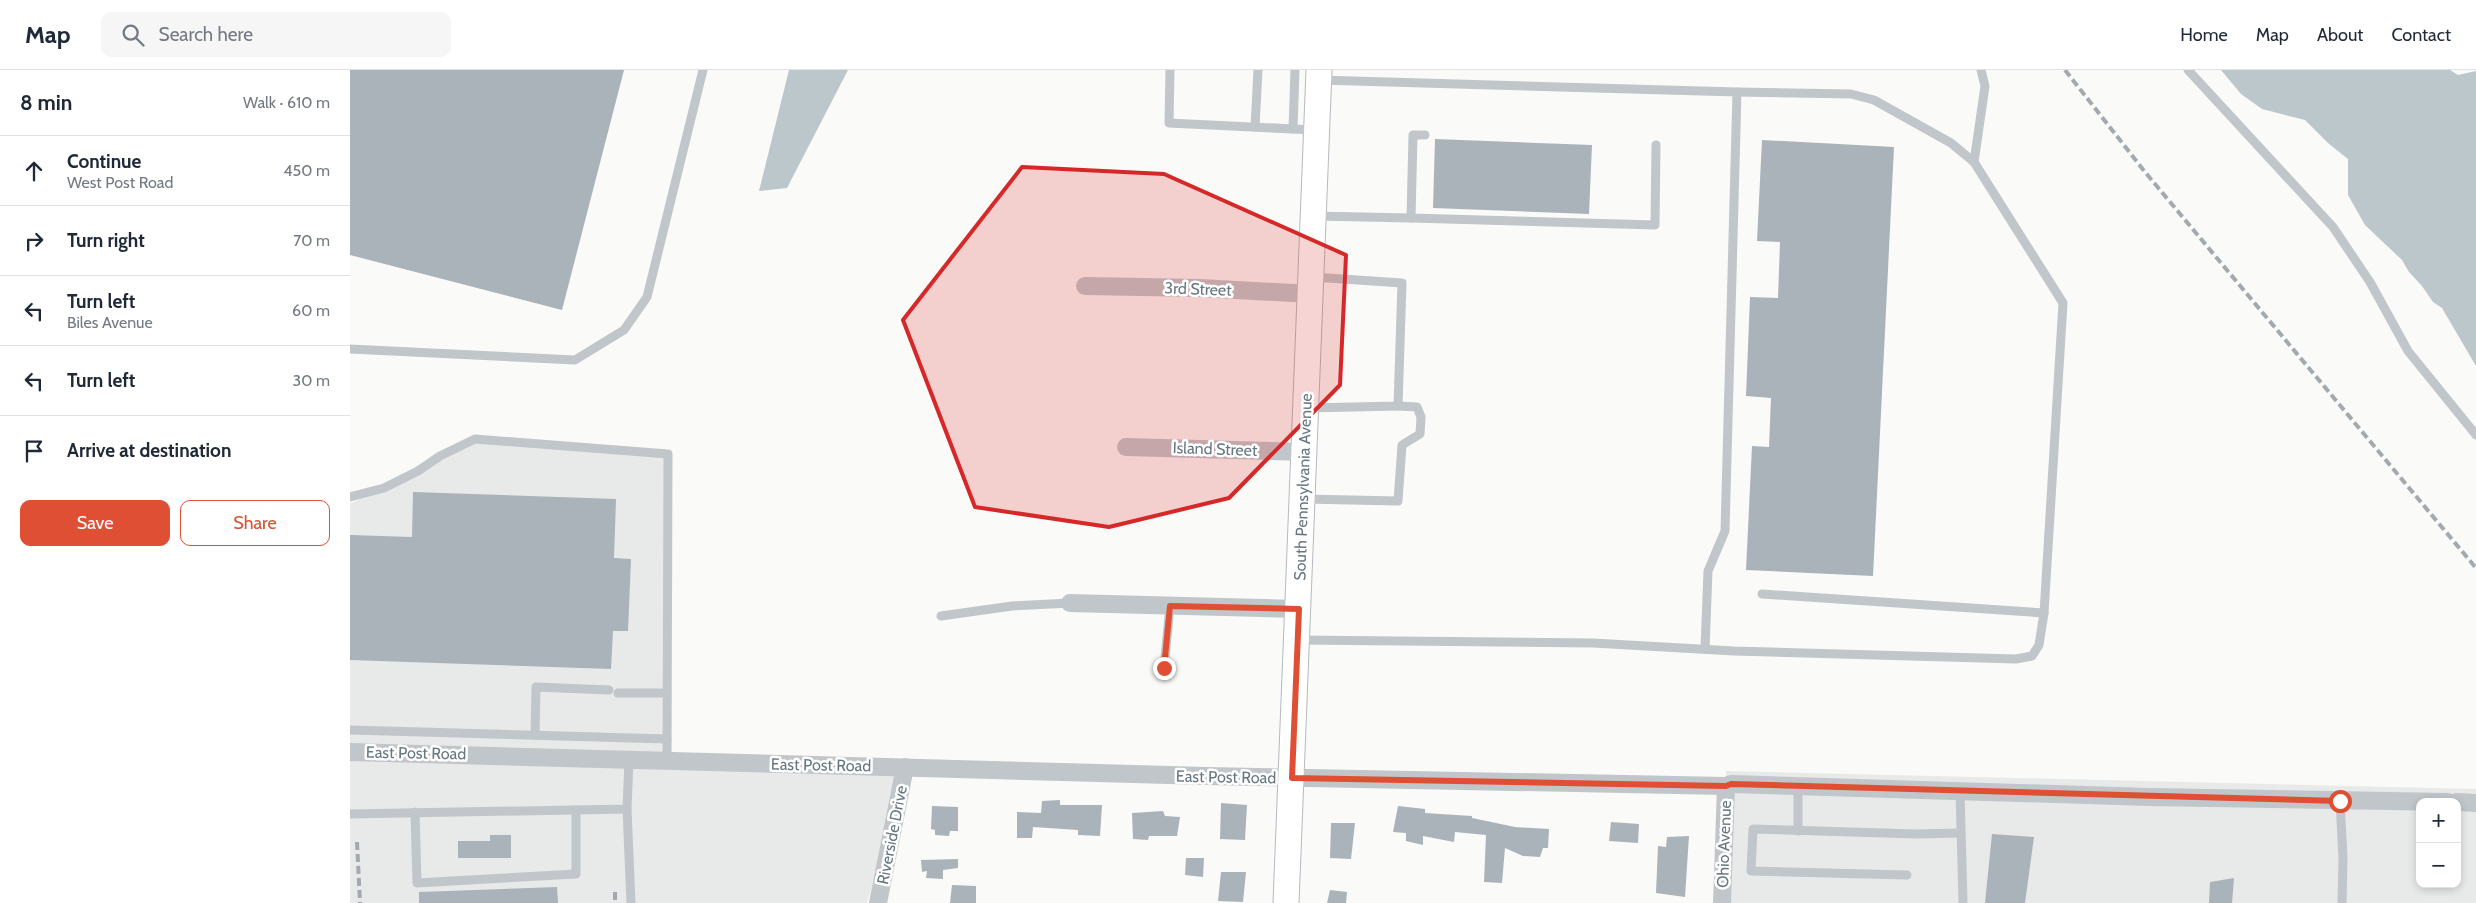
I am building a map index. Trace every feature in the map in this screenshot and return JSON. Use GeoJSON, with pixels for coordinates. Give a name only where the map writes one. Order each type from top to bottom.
{"type":"FeatureCollection","features":[{"type":"Feature","properties":{"kind":"main road","name":"South Pennsylvania Avenue"},"geometry":{"type":"LineString","coordinates":[[1286,903],[1314,216],[1305,130],[1319,75]]}},
{"type":"Feature","properties":{"kind":"street","name":"3rd Street"},"geometry":{"type":"LineString","coordinates":[[1085,286],[1311,285]]}},
{"type":"Feature","properties":{"kind":"street","name":"Island Street"},"geometry":{"type":"LineString","coordinates":[[1126,447],[1304,452]]}},
{"type":"Feature","properties":{"kind":"street"},"geometry":{"type":"LineString","coordinates":[[1070,603],[1299,609]]}},
{"type":"Feature","properties":{"kind":"street","name":"East Post Road"},"geometry":{"type":"LineString","coordinates":[[350,752],[1292,778],[1726,786],[1731,784],[2340,801],[2416,800]]}},
{"type":"Feature","properties":{"kind":"street","name":"Riverside Drive"},"geometry":{"type":"LineString","coordinates":[[878,903],[906,767]]}},
{"type":"Feature","properties":{"kind":"street","name":"Ohio Avenue"},"geometry":{"type":"LineString","coordinates":[[1722,903],[1726,786]]}},
{"type":"Feature","properties":{"kind":"street"},"geometry":{"type":"LineString","coordinates":[[2461,802],[2476,803]]}},
{"type":"Feature","properties":{"kind":"lane"},"geometry":{"type":"LineString","coordinates":[[350,349],[575,360],[624,330],[647,296],[703,70]]}},
{"type":"Feature","properties":{"kind":"lane"},"geometry":{"type":"LineString","coordinates":[[1170,70],[1169,123],[1305,130],[1295,70]]}},
{"type":"Feature","properties":{"kind":"lane"},"geometry":{"type":"LineString","coordinates":[[1255,127],[1258,70]]}},
{"type":"Feature","properties":{"kind":"lane"},"geometry":{"type":"LineString","coordinates":[[1974,162],[1984,86],[1981,70]]}},
{"type":"Feature","properties":{"kind":"lane"},"geometry":{"type":"LineString","coordinates":[[2188,70],[2333,227],[2370,282],[2408,352],[2476,435]]}},
{"type":"Feature","properties":{"kind":"lane"},"geometry":{"type":"LineString","coordinates":[[1296,640],[1593,643],[2016,660],[2032,656],[2039,645],[2044,613],[2063,303],[1974,162],[1951,144],[1874,100],[1851,94],[1737,92],[1319,75]]}},
{"type":"Feature","properties":{"kind":"lane"},"geometry":{"type":"LineString","coordinates":[[1705,649],[1708,571],[1726,531],[1737,92]]}},
{"type":"Feature","properties":{"kind":"lane"},"geometry":{"type":"LineString","coordinates":[[1411,218],[1413,135],[1425,135]]}},
{"type":"Feature","properties":{"kind":"lane"},"geometry":{"type":"LineString","coordinates":[[1314,216],[1655,225],[1656,145]]}},
{"type":"Feature","properties":{"kind":"lane"},"geometry":{"type":"LineString","coordinates":[[1311,285],[1402,283],[1398,406]]}},
{"type":"Feature","properties":{"kind":"lane"},"geometry":{"type":"LineString","coordinates":[[1303,499],[1398,501],[1402,445],[1420,434],[1421,417],[1417,407],[1306,408]]}},
{"type":"Feature","properties":{"kind":"lane"},"geometry":{"type":"LineString","coordinates":[[350,497],[384,488],[418,471],[440,456],[475,439],[668,454],[667,761]]}},
{"type":"Feature","properties":{"kind":"lane"},"geometry":{"type":"LineString","coordinates":[[1762,594],[2044,613]]}},
{"type":"Feature","properties":{"kind":"lane"},"geometry":{"type":"LineString","coordinates":[[942,616],[1012,606],[1070,603]]}},
{"type":"Feature","properties":{"kind":"lane"},"geometry":{"type":"LineString","coordinates":[[1164,668],[1170,606]]}},
{"type":"Feature","properties":{"kind":"lane"},"geometry":{"type":"LineString","coordinates":[[535,735],[536,687],[668,692]]}},
{"type":"Feature","properties":{"kind":"lane"},"geometry":{"type":"LineString","coordinates":[[350,730],[667,739]]}},
{"type":"Feature","properties":{"kind":"lane"},"geometry":{"type":"LineString","coordinates":[[629,760],[627,809],[631,903]]}},
{"type":"Feature","properties":{"kind":"lane"},"geometry":{"type":"LineString","coordinates":[[1798,786],[1798,831]]}},
{"type":"Feature","properties":{"kind":"lane"},"geometry":{"type":"LineString","coordinates":[[1960,791],[1963,903]]}},
{"type":"Feature","properties":{"kind":"lane"},"geometry":{"type":"LineString","coordinates":[[2340,801],[2344,858],[2342,903]]}},
{"type":"Feature","properties":{"kind":"lane"},"geometry":{"type":"LineString","coordinates":[[350,814],[627,809]]}},
{"type":"Feature","properties":{"kind":"lane"},"geometry":{"type":"LineString","coordinates":[[415,812],[417,882],[576,874],[576,810]]}},
{"type":"Feature","properties":{"kind":"lane"},"geometry":{"type":"LineString","coordinates":[[1907,874],[1751,871],[1753,830],[1916,834],[1960,832]]}},
{"type":"Feature","properties":{"kind":"highlighted area"},"geometry":{"type":"Polygon","coordinates":[[[1022,167],[1164,174],[1346,255],[1340,385],[1229,498],[1109,527],[975,507],[903,320],[1022,167]]]}},
{"type":"Feature","properties":{"kind":"shaded area"},"geometry":{"type":"Polygon","coordinates":[[[789,70],[848,70],[787,188],[759,191],[789,70]]]}},
{"type":"Feature","properties":{"kind":"shaded area"},"geometry":{"type":"Polygon","coordinates":[[[2221,70],[2450,70],[2458,75],[2476,71],[2476,366],[2442,308],[2433,302],[2402,260],[2365,225],[2348,195],[2348,159],[2328,143],[2305,120],[2262,109],[2241,94],[2221,70]]]}},
{"type":"Feature","properties":{"kind":"shaded area"},"geometry":{"type":"Polygon","coordinates":[[[475,439],[668,454],[668,761],[905,767],[867,903],[350,903],[350,504],[475,439]]]}},
{"type":"Feature","properties":{"kind":"shaded area"},"geometry":{"type":"Polygon","coordinates":[[[1726,771],[2476,789],[2476,903],[1722,903],[1726,771]]]}},
{"type":"Feature","properties":{"kind":"building"},"geometry":{"type":"Polygon","coordinates":[[[350,70],[624,70],[562,310],[350,255],[350,70]]]}},
{"type":"Feature","properties":{"kind":"building"},"geometry":{"type":"Polygon","coordinates":[[[1435,139],[1592,145],[1589,214],[1433,208],[1435,139]]]}},
{"type":"Feature","properties":{"kind":"building"},"geometry":{"type":"Polygon","coordinates":[[[1762,140],[1894,147],[1873,576],[1746,570],[1752,446],[1769,447],[1771,398],[1746,396],[1750,297],[1778,298],[1780,242],[1757,241],[1762,140]]]}},
{"type":"Feature","properties":{"kind":"building"},"geometry":{"type":"Polygon","coordinates":[[[413,492],[616,499],[614,558],[631,559],[628,631],[613,631],[611,669],[350,660],[350,535],[412,537],[413,492]]]}},
{"type":"Feature","properties":{"kind":"building"},"geometry":{"type":"Polygon","coordinates":[[[1060,800],[1060,805],[1102,805],[1100,836],[1078,835],[1078,830],[1033,827],[1032,838],[1017,838],[1017,812],[1041,813],[1042,801],[1060,800]]]}},
{"type":"Feature","properties":{"kind":"building"},"geometry":{"type":"Polygon","coordinates":[[[1221,803],[1247,805],[1245,840],[1220,839],[1221,803]]]}},
{"type":"Feature","properties":{"kind":"building"},"geometry":{"type":"Polygon","coordinates":[[[932,806],[958,807],[958,831],[950,831],[949,836],[935,835],[935,830],[931,829],[932,806]]]}},
{"type":"Feature","properties":{"kind":"building"},"geometry":{"type":"Polygon","coordinates":[[[1398,806],[1425,809],[1425,813],[1472,816],[1472,818],[1515,827],[1549,829],[1548,848],[1543,848],[1540,857],[1523,856],[1505,848],[1502,883],[1484,882],[1486,835],[1455,832],[1454,842],[1423,836],[1423,845],[1406,841],[1406,833],[1393,832],[1398,806]]]}},
{"type":"Feature","properties":{"kind":"building"},"geometry":{"type":"Polygon","coordinates":[[[1163,811],[1165,816],[1180,817],[1177,836],[1149,836],[1148,840],[1133,839],[1132,813],[1163,811]]]}},
{"type":"Feature","properties":{"kind":"building"},"geometry":{"type":"Polygon","coordinates":[[[1611,822],[1639,824],[1638,843],[1609,841],[1611,822]]]}},
{"type":"Feature","properties":{"kind":"building"},"geometry":{"type":"Polygon","coordinates":[[[1331,823],[1355,823],[1351,859],[1330,858],[1331,823]]]}},
{"type":"Feature","properties":{"kind":"building"},"geometry":{"type":"Polygon","coordinates":[[[1992,834],[2034,837],[2025,903],[1985,903],[1992,834]]]}},
{"type":"Feature","properties":{"kind":"building"},"geometry":{"type":"Polygon","coordinates":[[[490,835],[511,835],[511,858],[458,858],[458,841],[490,841],[490,835]]]}},
{"type":"Feature","properties":{"kind":"building"},"geometry":{"type":"Polygon","coordinates":[[[1689,836],[1685,897],[1656,893],[1658,846],[1666,847],[1667,837],[1689,836]]]}},
{"type":"Feature","properties":{"kind":"building"},"geometry":{"type":"Polygon","coordinates":[[[1186,858],[1204,858],[1203,877],[1185,875],[1186,858]]]}},
{"type":"Feature","properties":{"kind":"building"},"geometry":{"type":"Polygon","coordinates":[[[958,859],[958,868],[943,870],[943,879],[926,878],[927,871],[922,872],[921,860],[958,859]]]}},
{"type":"Feature","properties":{"kind":"building"},"geometry":{"type":"Polygon","coordinates":[[[1221,872],[1246,872],[1243,902],[1218,901],[1221,872]]]}},
{"type":"Feature","properties":{"kind":"building"},"geometry":{"type":"Polygon","coordinates":[[[2234,878],[2232,903],[2209,903],[2210,882],[2234,878]]]}},
{"type":"Feature","properties":{"kind":"building"},"geometry":{"type":"Polygon","coordinates":[[[952,885],[976,886],[976,903],[950,903],[952,885]]]}},
{"type":"Feature","properties":{"kind":"building"},"geometry":{"type":"Polygon","coordinates":[[[557,887],[558,903],[419,903],[419,892],[557,887]]]}},
{"type":"Feature","properties":{"kind":"building"},"geometry":{"type":"Polygon","coordinates":[[[1330,890],[1347,892],[1346,903],[1327,903],[1330,890]]]}},
{"type":"Feature","properties":{"kind":"railway"},"geometry":{"type":"LineString","coordinates":[[2065,70],[2145,172],[2476,568]]}},
{"type":"Feature","properties":{"kind":"railway"},"geometry":{"type":"LineString","coordinates":[[357,842],[360,903]]}},
{"type":"Feature","properties":{"kind":"railway"},"geometry":{"type":"LineString","coordinates":[[615,892],[615,903]]}},
{"type":"Feature","properties":{"kind":"route"},"geometry":{"type":"LineString","coordinates":[[1164,668],[1170,606],[1299,609],[1296,640],[1292,778],[1378,778],[1726,786],[1731,784],[2340,801]]}}]}
